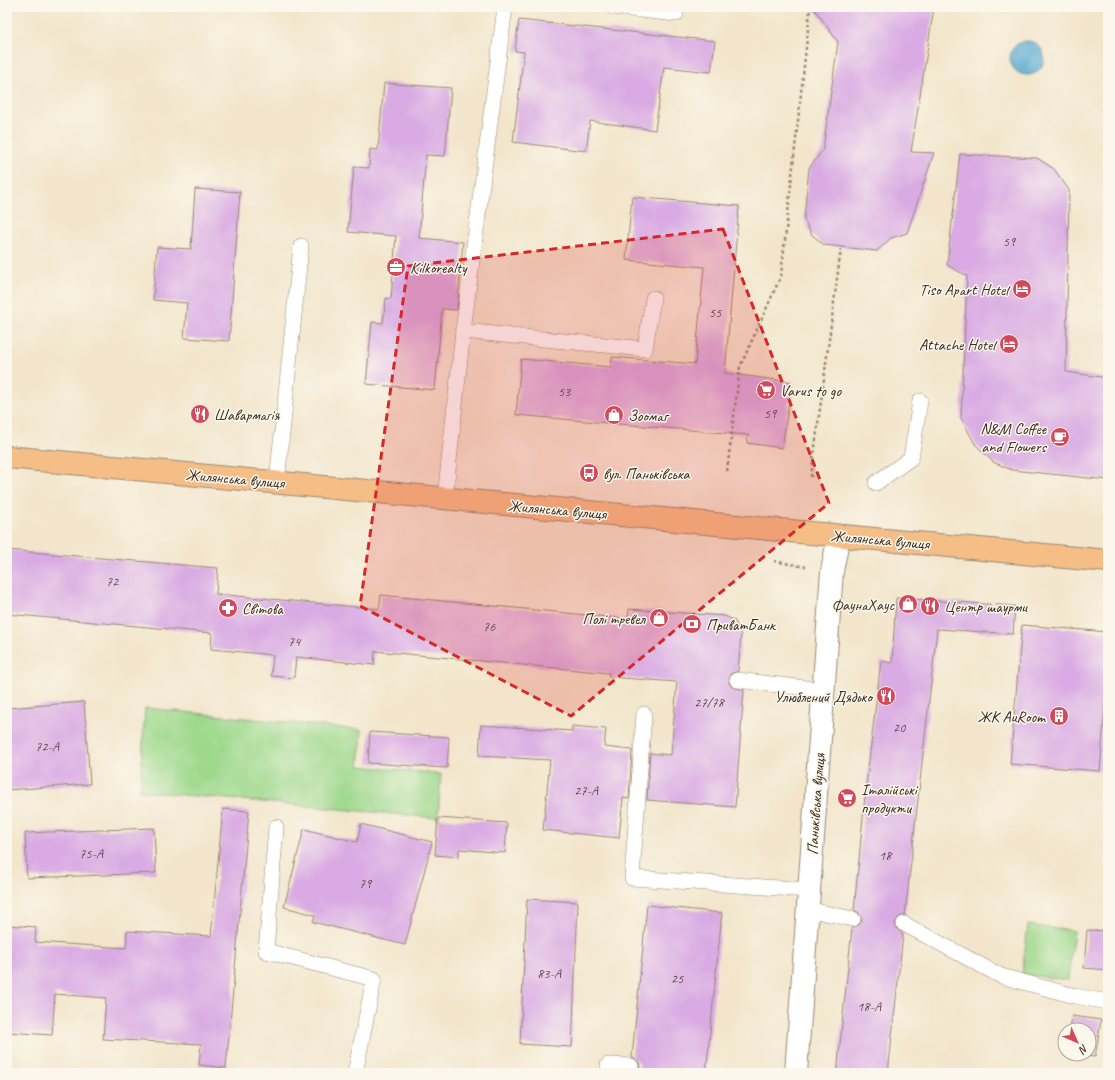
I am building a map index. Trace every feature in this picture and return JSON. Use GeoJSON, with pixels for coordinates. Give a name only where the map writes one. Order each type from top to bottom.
{"type":"FeatureCollection","features":[{"type":"Feature","properties":{"kind":"main road","name":"Жилянська вулиця"},"geometry":{"type":"LineString","coordinates":[[7,457],[1108,561]]}},
{"type":"Feature","properties":{"kind":"street","name":"Паньківська вулиця"},"geometry":{"type":"LineString","coordinates":[[796,1073],[832,571],[839,536]]}},
{"type":"Feature","properties":{"kind":"lane"},"geometry":{"type":"LineString","coordinates":[[445,498],[463,331],[505,7]]}},
{"type":"Feature","properties":{"kind":"lane"},"geometry":{"type":"LineString","coordinates":[[613,7],[676,14]]}},
{"type":"Feature","properties":{"kind":"lane"},"geometry":{"type":"LineString","coordinates":[[277,482],[301,246]]}},
{"type":"Feature","properties":{"kind":"lane"},"geometry":{"type":"LineString","coordinates":[[463,331],[645,348],[653,298]]}},
{"type":"Feature","properties":{"kind":"lane"},"geometry":{"type":"LineString","coordinates":[[876,483],[910,458],[920,401]]}},
{"type":"Feature","properties":{"kind":"lane"},"geometry":{"type":"LineString","coordinates":[[737,680],[823,690]]}},
{"type":"Feature","properties":{"kind":"lane"},"geometry":{"type":"LineString","coordinates":[[644,714],[632,878],[808,899],[853,918]]}},
{"type":"Feature","properties":{"kind":"lane"},"geometry":{"type":"LineString","coordinates":[[276,827],[266,951],[374,979],[355,1073]]}},
{"type":"Feature","properties":{"kind":"lane"},"geometry":{"type":"LineString","coordinates":[[904,924],[1001,976],[1075,996],[1108,1002]]}},
{"type":"Feature","properties":{"kind":"lane"},"geometry":{"type":"LineString","coordinates":[[608,1073],[608,1065],[631,1066]]}},
{"type":"Feature","properties":{"kind":"path"},"geometry":{"type":"LineString","coordinates":[[727,471],[740,367],[781,276],[810,11]]}},
{"type":"Feature","properties":{"kind":"path"},"geometry":{"type":"LineString","coordinates":[[811,477],[841,250]]}},
{"type":"Feature","properties":{"kind":"highlighted area"},"geometry":{"type":"Polygon","coordinates":[[[723,229],[829,503],[571,716],[360,606],[408,266],[723,229]]]}},
{"type":"Feature","properties":{"kind":"green space"},"geometry":{"type":"Polygon","coordinates":[[[145,708],[362,730],[359,766],[441,774],[438,818],[140,791],[145,708]]]}},
{"type":"Feature","properties":{"kind":"green space"},"geometry":{"type":"Polygon","coordinates":[[[1028,925],[1074,931],[1068,980],[1022,974],[1028,925]]]}},
{"type":"Feature","properties":{"kind":"water"},"geometry":{"type":"Polygon","coordinates":[[[1024,41],[1030,41],[1039,46],[1043,52],[1043,64],[1039,70],[1030,75],[1024,75],[1015,70],[1010,61],[1010,55],[1015,46],[1024,41]]]}},
{"type":"Feature","properties":{"kind":"building"},"geometry":{"type":"Polygon","coordinates":[[[813,7],[934,7],[911,152],[934,153],[907,233],[891,238],[877,251],[824,245],[811,234],[804,219],[809,168],[823,150],[838,42],[813,7]]]}},
{"type":"Feature","properties":{"kind":"building"},"geometry":{"type":"Polygon","coordinates":[[[519,20],[715,41],[711,72],[664,67],[655,130],[590,121],[586,151],[513,142],[524,52],[515,51],[519,20]]]}},
{"type":"Feature","properties":{"kind":"building"},"geometry":{"type":"Polygon","coordinates":[[[384,83],[451,88],[445,156],[426,155],[419,238],[463,242],[457,310],[442,309],[435,390],[366,384],[372,322],[383,323],[386,298],[391,299],[396,236],[348,232],[354,167],[369,168],[370,149],[378,150],[384,83]]]}},
{"type":"Feature","properties":{"kind":"building"},"geometry":{"type":"Polygon","coordinates":[[[960,154],[1037,158],[1054,169],[1069,190],[1066,372],[1108,378],[1108,480],[1012,470],[993,462],[975,444],[961,418],[967,276],[947,265],[960,154]]]}},
{"type":"Feature","properties":{"kind":"building"},"geometry":{"type":"Polygon","coordinates":[[[195,189],[240,192],[229,341],[184,338],[187,303],[153,300],[157,247],[191,249],[195,189]]]}},
{"type":"Feature","properties":{"kind":"building"},"geometry":{"type":"Polygon","coordinates":[[[632,197],[739,206],[725,373],[792,382],[782,448],[747,443],[748,435],[516,415],[521,359],[611,367],[612,357],[695,364],[704,267],[626,260],[632,197]]]}},
{"type":"Feature","properties":{"kind":"building"},"geometry":{"type":"Polygon","coordinates":[[[7,550],[218,568],[216,594],[379,609],[381,595],[628,619],[629,609],[725,616],[735,621],[741,635],[738,671],[730,674],[729,683],[732,687],[744,690],[735,807],[647,800],[650,753],[671,755],[677,682],[609,677],[609,673],[375,651],[374,665],[296,657],[294,678],[271,676],[273,655],[211,649],[212,633],[7,614],[7,550]]]}},
{"type":"Feature","properties":{"kind":"building"},"geometry":{"type":"Polygon","coordinates":[[[896,598],[1015,606],[1013,634],[937,629],[905,915],[899,917],[895,924],[897,929],[903,934],[888,1073],[837,1073],[852,928],[859,925],[862,921],[859,913],[854,910],[866,786],[881,661],[892,663],[896,598]]]}},
{"type":"Feature","properties":{"kind":"building","name":"ЖК AuRoom"},"geometry":{"type":"Polygon","coordinates":[[[1022,625],[1108,632],[1108,668],[1100,771],[1010,764],[1022,625]]]}},
{"type":"Feature","properties":{"kind":"building"},"geometry":{"type":"Polygon","coordinates":[[[84,702],[90,784],[7,790],[7,708],[84,702]]]}},
{"type":"Feature","properties":{"kind":"building"},"geometry":{"type":"Polygon","coordinates":[[[481,725],[572,731],[572,726],[606,729],[604,747],[632,750],[629,799],[623,798],[619,838],[543,830],[550,760],[479,756],[481,725]]]}},
{"type":"Feature","properties":{"kind":"building"},"geometry":{"type":"Polygon","coordinates":[[[370,732],[449,737],[447,768],[368,763],[370,732]]]}},
{"type":"Feature","properties":{"kind":"building"},"geometry":{"type":"Polygon","coordinates":[[[223,809],[249,811],[226,1068],[199,1065],[201,1044],[103,1039],[106,998],[55,994],[52,1035],[7,1032],[7,925],[36,927],[35,942],[126,948],[127,931],[211,936],[223,809]]]}},
{"type":"Feature","properties":{"kind":"building"},"geometry":{"type":"Polygon","coordinates":[[[438,818],[507,823],[505,853],[459,849],[459,857],[435,855],[438,818]]]}},
{"type":"Feature","properties":{"kind":"building"},"geometry":{"type":"Polygon","coordinates":[[[361,824],[432,842],[405,945],[313,922],[315,915],[284,907],[304,829],[357,842],[361,824]]]}},
{"type":"Feature","properties":{"kind":"building"},"geometry":{"type":"Polygon","coordinates":[[[154,828],[156,873],[27,878],[25,833],[154,828]]]}},
{"type":"Feature","properties":{"kind":"building"},"geometry":{"type":"Polygon","coordinates":[[[527,899],[578,902],[572,1047],[520,1044],[527,899]]]}},
{"type":"Feature","properties":{"kind":"building"},"geometry":{"type":"Polygon","coordinates":[[[647,905],[722,913],[706,1073],[636,1073],[640,1067],[639,1062],[632,1057],[647,905]]]}},
{"type":"Feature","properties":{"kind":"building"},"geometry":{"type":"Polygon","coordinates":[[[1087,930],[1108,931],[1108,970],[1084,968],[1087,930]]]}},
{"type":"Feature","properties":{"kind":"building"},"geometry":{"type":"Polygon","coordinates":[[[1072,1016],[1101,1020],[1097,1045],[1097,1022],[1071,1022],[1072,1016]]]}},
{"type":"Feature","properties":{"kind":"place","name":"Kilkorealty"},"geometry":{"type":"Point","coordinates":[396,267]}},
{"type":"Feature","properties":{"kind":"place","name":"Tiso Apart Hotel"},"geometry":{"type":"Point","coordinates":[1022,289]}},
{"type":"Feature","properties":{"kind":"place","name":"Attache Hotel"},"geometry":{"type":"Point","coordinates":[1009,344]}},
{"type":"Feature","properties":{"kind":"place","name":"Varus to go"},"geometry":{"type":"Point","coordinates":[766,390]}},
{"type":"Feature","properties":{"kind":"place","name":"Шавармагія"},"geometry":{"type":"Point","coordinates":[200,414]}},
{"type":"Feature","properties":{"kind":"place","name":"Зоомаг"},"geometry":{"type":"Point","coordinates":[614,415]}},
{"type":"Feature","properties":{"kind":"place","name":"N&M Coffee and Flowers"},"geometry":{"type":"Point","coordinates":[1060,437]}},
{"type":"Feature","properties":{"kind":"place","name":"вул. Паньківська"},"geometry":{"type":"Point","coordinates":[589,473]}},
{"type":"Feature","properties":{"kind":"place","name":"ФаунаХаус"},"geometry":{"type":"Point","coordinates":[908,604]}},
{"type":"Feature","properties":{"kind":"place","name":"Центр шаурми"},"geometry":{"type":"Point","coordinates":[930,606]}},
{"type":"Feature","properties":{"kind":"place","name":"Світова"},"geometry":{"type":"Point","coordinates":[228,608]}},
{"type":"Feature","properties":{"kind":"place","name":"Полі тревел"},"geometry":{"type":"Point","coordinates":[659,618]}},
{"type":"Feature","properties":{"kind":"place","name":"ПриватБанк"},"geometry":{"type":"Point","coordinates":[692,624]}},
{"type":"Feature","properties":{"kind":"place","name":"Улюблений Дядько"},"geometry":{"type":"Point","coordinates":[886,696]}},
{"type":"Feature","properties":{"kind":"place","name":"ЖК AuRoom"},"geometry":{"type":"Point","coordinates":[1059,716]}},
{"type":"Feature","properties":{"kind":"place","name":"Італійські продукти"},"geometry":{"type":"Point","coordinates":[847,798]}}]}
